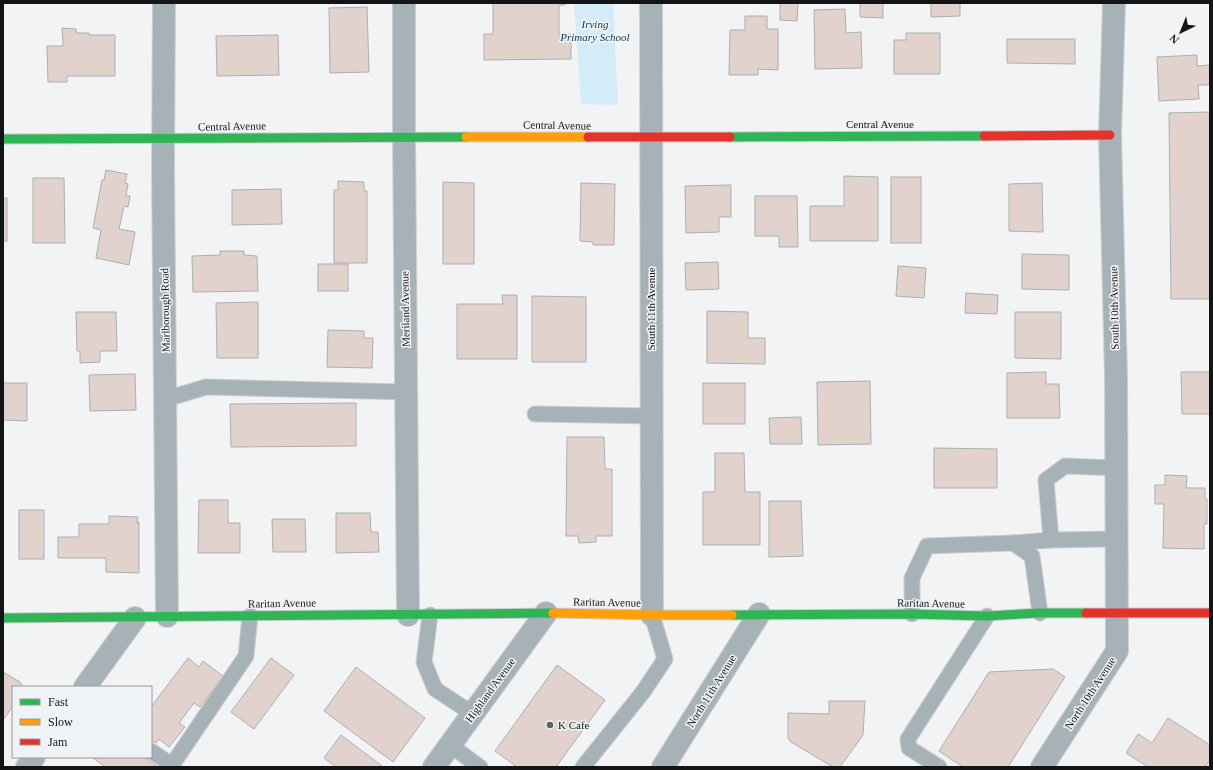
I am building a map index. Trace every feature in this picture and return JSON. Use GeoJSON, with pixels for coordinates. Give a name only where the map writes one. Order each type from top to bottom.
{"type":"FeatureCollection","features":[{"type":"Feature","properties":{"kind":"main road","name":"Central Avenue"},"geometry":{"type":"LineString","coordinates":[[3,139],[404,136],[650,138],[1110,135]]}},
{"type":"Feature","properties":{"kind":"main road","name":"Raritan Avenue"},"geometry":{"type":"LineString","coordinates":[[3,618],[430,615],[546,612],[652,615],[912,614],[987,616],[1040,613],[1210,612]]}},
{"type":"Feature","properties":{"kind":"street","name":"Marlborough Road"},"geometry":{"type":"LineString","coordinates":[[164,3],[163,139],[167,616]]}},
{"type":"Feature","properties":{"kind":"street","name":"Meriland Avenue"},"geometry":{"type":"LineString","coordinates":[[404,3],[408,615]]}},
{"type":"Feature","properties":{"kind":"street","name":"South 11th Avenue"},"geometry":{"type":"LineString","coordinates":[[651,3],[650,138],[652,615]]}},
{"type":"Feature","properties":{"kind":"street","name":"South 10th Avenue"},"geometry":{"type":"LineString","coordinates":[[1114,3],[1110,135],[1116,375],[1116,613]]}},
{"type":"Feature","properties":{"kind":"street","name":"Highland Avenue"},"geometry":{"type":"LineString","coordinates":[[434,767],[546,612]]}},
{"type":"Feature","properties":{"kind":"street","name":"North 10th Avenue"},"geometry":{"type":"LineString","coordinates":[[1042,767],[1116,651],[1116,613]]}},
{"type":"Feature","properties":{"kind":"street","name":"North 11th Avenue"},"geometry":{"type":"LineString","coordinates":[[663,767],[759,614]]}},
{"type":"Feature","properties":{"kind":"street"},"geometry":{"type":"LineString","coordinates":[[86,686],[135,618]]}},
{"type":"Feature","properties":{"kind":"street"},"geometry":{"type":"LineString","coordinates":[[27,767],[33,758]]}},
{"type":"Feature","properties":{"kind":"lane"},"geometry":{"type":"LineString","coordinates":[[166,399],[206,387],[406,392]]}},
{"type":"Feature","properties":{"kind":"lane"},"geometry":{"type":"LineString","coordinates":[[535,414],[652,416]]}},
{"type":"Feature","properties":{"kind":"lane"},"geometry":{"type":"LineString","coordinates":[[1051,540],[1046,480],[1065,466],[1116,468]]}},
{"type":"Feature","properties":{"kind":"lane"},"geometry":{"type":"LineString","coordinates":[[912,614],[912,578],[926,546],[1051,540],[1116,539]]}},
{"type":"Feature","properties":{"kind":"lane"},"geometry":{"type":"LineString","coordinates":[[1013,543],[1032,556],[1040,613]]}},
{"type":"Feature","properties":{"kind":"lane"},"geometry":{"type":"LineString","coordinates":[[430,615],[424,662],[435,689],[472,714]]}},
{"type":"Feature","properties":{"kind":"lane"},"geometry":{"type":"LineString","coordinates":[[584,767],[642,692],[665,659],[652,615]]}},
{"type":"Feature","properties":{"kind":"lane"},"geometry":{"type":"LineString","coordinates":[[152,752],[172,765],[246,656],[250,616]]}},
{"type":"Feature","properties":{"kind":"lane"},"geometry":{"type":"LineString","coordinates":[[939,767],[910,748],[908,739],[987,616]]}},
{"type":"Feature","properties":{"kind":"lane"},"geometry":{"type":"LineString","coordinates":[[450,745],[480,767]]}},
{"type":"Feature","properties":{"kind":"green space","name":"Irving Primary School"},"geometry":{"type":"Polygon","coordinates":[[[574,3],[613,3],[618,105],[581,104],[574,3]]]}},
{"type":"Feature","properties":{"kind":"building"},"geometry":{"type":"Polygon","coordinates":[[[493,3],[565,3],[565,5],[559,5],[559,35],[571,34],[571,59],[484,60],[484,34],[493,34],[493,3]]]}},
{"type":"Feature","properties":{"kind":"building"},"geometry":{"type":"Polygon","coordinates":[[[780,3],[798,3],[797,21],[780,20],[780,3]]]}},
{"type":"Feature","properties":{"kind":"building"},"geometry":{"type":"Polygon","coordinates":[[[860,3],[883,3],[883,18],[860,17],[860,3]]]}},
{"type":"Feature","properties":{"kind":"building"},"geometry":{"type":"Polygon","coordinates":[[[931,3],[960,3],[960,16],[931,17],[931,3]]]}},
{"type":"Feature","properties":{"kind":"building"},"geometry":{"type":"Polygon","coordinates":[[[367,7],[369,72],[330,73],[329,8],[367,7]]]}},
{"type":"Feature","properties":{"kind":"building"},"geometry":{"type":"Polygon","coordinates":[[[845,9],[846,33],[861,32],[862,68],[815,69],[814,10],[845,9]]]}},
{"type":"Feature","properties":{"kind":"building"},"geometry":{"type":"Polygon","coordinates":[[[745,16],[767,16],[767,29],[778,29],[778,70],[758,69],[758,75],[729,75],[730,30],[745,30],[745,16]]]}},
{"type":"Feature","properties":{"kind":"building"},"geometry":{"type":"Polygon","coordinates":[[[62,28],[76,29],[76,33],[89,33],[89,35],[115,35],[115,76],[67,76],[67,82],[48,82],[47,46],[63,46],[62,28]]]}},
{"type":"Feature","properties":{"kind":"building"},"geometry":{"type":"Polygon","coordinates":[[[906,33],[940,33],[940,74],[894,74],[894,40],[906,40],[906,33]]]}},
{"type":"Feature","properties":{"kind":"building"},"geometry":{"type":"Polygon","coordinates":[[[278,35],[279,75],[217,76],[216,36],[278,35]]]}},
{"type":"Feature","properties":{"kind":"building"},"geometry":{"type":"Polygon","coordinates":[[[1007,39],[1075,39],[1075,64],[1007,63],[1007,39]]]}},
{"type":"Feature","properties":{"kind":"building"},"geometry":{"type":"Polygon","coordinates":[[[1197,55],[1197,66],[1210,65],[1210,85],[1198,85],[1199,99],[1159,101],[1157,57],[1197,55]]]}},
{"type":"Feature","properties":{"kind":"building"},"geometry":{"type":"Polygon","coordinates":[[[1210,112],[1210,299],[1171,299],[1169,113],[1210,112]]]}},
{"type":"Feature","properties":{"kind":"building"},"geometry":{"type":"Polygon","coordinates":[[[106,170],[127,174],[125,183],[128,184],[126,196],[130,196],[128,207],[124,206],[119,229],[135,232],[129,265],[96,258],[101,230],[93,228],[102,180],[104,180],[106,170]]]}},
{"type":"Feature","properties":{"kind":"building"},"geometry":{"type":"Polygon","coordinates":[[[844,176],[878,177],[878,241],[810,241],[810,206],[844,206],[844,176]]]}},
{"type":"Feature","properties":{"kind":"building"},"geometry":{"type":"Polygon","coordinates":[[[891,177],[921,177],[921,243],[891,243],[891,177]]]}},
{"type":"Feature","properties":{"kind":"building"},"geometry":{"type":"Polygon","coordinates":[[[33,178],[64,178],[65,243],[33,243],[33,178]]]}},
{"type":"Feature","properties":{"kind":"building"},"geometry":{"type":"Polygon","coordinates":[[[338,181],[364,182],[364,191],[367,191],[367,263],[334,263],[334,190],[338,190],[338,181]]]}},
{"type":"Feature","properties":{"kind":"building"},"geometry":{"type":"Polygon","coordinates":[[[443,182],[474,183],[474,264],[443,264],[443,182]]]}},
{"type":"Feature","properties":{"kind":"building"},"geometry":{"type":"Polygon","coordinates":[[[581,183],[615,184],[614,245],[593,245],[593,242],[580,241],[581,183]]]}},
{"type":"Feature","properties":{"kind":"building"},"geometry":{"type":"Polygon","coordinates":[[[1042,183],[1043,232],[1009,231],[1009,184],[1042,183]]]}},
{"type":"Feature","properties":{"kind":"building"},"geometry":{"type":"Polygon","coordinates":[[[731,185],[731,217],[719,217],[719,232],[686,233],[685,186],[731,185]]]}},
{"type":"Feature","properties":{"kind":"building"},"geometry":{"type":"Polygon","coordinates":[[[281,189],[282,224],[232,225],[232,190],[281,189]]]}},
{"type":"Feature","properties":{"kind":"building"},"geometry":{"type":"Polygon","coordinates":[[[755,196],[797,196],[798,247],[779,247],[779,236],[755,236],[755,196]]]}},
{"type":"Feature","properties":{"kind":"building"},"geometry":{"type":"Polygon","coordinates":[[[3,198],[7,198],[7,241],[3,241],[3,198]]]}},
{"type":"Feature","properties":{"kind":"building"},"geometry":{"type":"Polygon","coordinates":[[[220,251],[244,251],[244,255],[257,256],[258,291],[193,292],[192,256],[220,255],[220,251]]]}},
{"type":"Feature","properties":{"kind":"building"},"geometry":{"type":"Polygon","coordinates":[[[1022,254],[1069,255],[1069,290],[1022,289],[1022,254]]]}},
{"type":"Feature","properties":{"kind":"building"},"geometry":{"type":"Polygon","coordinates":[[[718,262],[719,289],[686,290],[685,263],[718,262]]]}},
{"type":"Feature","properties":{"kind":"building"},"geometry":{"type":"Polygon","coordinates":[[[318,264],[348,264],[348,291],[318,291],[318,264]]]}},
{"type":"Feature","properties":{"kind":"building"},"geometry":{"type":"Polygon","coordinates":[[[898,266],[926,268],[924,298],[896,296],[898,266]]]}},
{"type":"Feature","properties":{"kind":"building"},"geometry":{"type":"Polygon","coordinates":[[[966,293],[998,295],[997,314],[965,313],[966,293]]]}},
{"type":"Feature","properties":{"kind":"building"},"geometry":{"type":"Polygon","coordinates":[[[502,295],[517,295],[517,359],[457,359],[457,304],[503,304],[502,295]]]}},
{"type":"Feature","properties":{"kind":"building"},"geometry":{"type":"Polygon","coordinates":[[[532,296],[586,297],[586,362],[532,362],[532,296]]]}},
{"type":"Feature","properties":{"kind":"building"},"geometry":{"type":"Polygon","coordinates":[[[258,302],[258,358],[217,358],[216,303],[258,302]]]}},
{"type":"Feature","properties":{"kind":"building"},"geometry":{"type":"Polygon","coordinates":[[[707,311],[748,312],[748,338],[765,338],[765,364],[707,363],[707,311]]]}},
{"type":"Feature","properties":{"kind":"building"},"geometry":{"type":"Polygon","coordinates":[[[76,312],[116,312],[117,351],[100,351],[100,362],[80,363],[80,351],[77,351],[76,312]]]}},
{"type":"Feature","properties":{"kind":"building"},"geometry":{"type":"Polygon","coordinates":[[[1015,312],[1061,312],[1061,359],[1015,358],[1015,312]]]}},
{"type":"Feature","properties":{"kind":"building"},"geometry":{"type":"Polygon","coordinates":[[[328,330],[364,331],[364,338],[373,338],[372,368],[327,367],[328,330]]]}},
{"type":"Feature","properties":{"kind":"building"},"geometry":{"type":"Polygon","coordinates":[[[1046,372],[1046,384],[1059,384],[1060,418],[1007,418],[1007,373],[1046,372]]]}},
{"type":"Feature","properties":{"kind":"building"},"geometry":{"type":"Polygon","coordinates":[[[1181,372],[1210,372],[1210,414],[1182,414],[1181,372]]]}},
{"type":"Feature","properties":{"kind":"building"},"geometry":{"type":"Polygon","coordinates":[[[135,374],[136,410],[90,411],[89,375],[135,374]]]}},
{"type":"Feature","properties":{"kind":"building"},"geometry":{"type":"Polygon","coordinates":[[[870,381],[871,444],[818,445],[817,382],[870,381]]]}},
{"type":"Feature","properties":{"kind":"building"},"geometry":{"type":"Polygon","coordinates":[[[3,383],[27,383],[27,421],[3,420],[3,383]]]}},
{"type":"Feature","properties":{"kind":"building"},"geometry":{"type":"Polygon","coordinates":[[[703,383],[745,383],[745,424],[703,424],[703,383]]]}},
{"type":"Feature","properties":{"kind":"building"},"geometry":{"type":"Polygon","coordinates":[[[356,403],[356,446],[231,447],[230,404],[356,403]]]}},
{"type":"Feature","properties":{"kind":"building"},"geometry":{"type":"Polygon","coordinates":[[[801,417],[802,444],[770,444],[769,418],[801,417]]]}},
{"type":"Feature","properties":{"kind":"building"},"geometry":{"type":"Polygon","coordinates":[[[567,437],[604,437],[605,469],[612,469],[612,536],[596,536],[596,542],[579,543],[578,536],[566,536],[567,437]]]}},
{"type":"Feature","properties":{"kind":"building"},"geometry":{"type":"Polygon","coordinates":[[[934,448],[997,449],[997,488],[934,488],[934,448]]]}},
{"type":"Feature","properties":{"kind":"building"},"geometry":{"type":"Polygon","coordinates":[[[715,453],[744,453],[745,492],[760,492],[760,545],[703,545],[703,492],[715,492],[715,453]]]}},
{"type":"Feature","properties":{"kind":"building"},"geometry":{"type":"Polygon","coordinates":[[[1165,475],[1187,476],[1186,488],[1205,488],[1205,499],[1207,499],[1207,524],[1204,524],[1204,549],[1163,548],[1164,504],[1155,504],[1155,485],[1165,485],[1165,475]]]}},
{"type":"Feature","properties":{"kind":"building"},"geometry":{"type":"Polygon","coordinates":[[[199,500],[228,500],[228,523],[240,523],[240,553],[198,553],[199,500]]]}},
{"type":"Feature","properties":{"kind":"building"},"geometry":{"type":"Polygon","coordinates":[[[769,501],[801,501],[803,556],[769,557],[769,501]]]}},
{"type":"Feature","properties":{"kind":"building"},"geometry":{"type":"Polygon","coordinates":[[[19,510],[44,510],[44,559],[19,559],[19,510]]]}},
{"type":"Feature","properties":{"kind":"building"},"geometry":{"type":"Polygon","coordinates":[[[336,513],[370,513],[371,532],[378,532],[379,552],[336,553],[336,513]]]}},
{"type":"Feature","properties":{"kind":"building"},"geometry":{"type":"Polygon","coordinates":[[[109,516],[138,517],[139,573],[106,572],[106,558],[58,558],[58,537],[79,537],[79,524],[109,524],[109,516]]]}},
{"type":"Feature","properties":{"kind":"building"},"geometry":{"type":"Polygon","coordinates":[[[272,519],[305,519],[306,552],[273,552],[272,519]]]}},
{"type":"Feature","properties":{"kind":"building"},"geometry":{"type":"Polygon","coordinates":[[[188,658],[199,667],[203,661],[223,676],[200,707],[194,703],[179,723],[185,727],[169,747],[159,739],[156,743],[152,741],[152,706],[188,658]]]}},
{"type":"Feature","properties":{"kind":"building"},"geometry":{"type":"Polygon","coordinates":[[[271,658],[294,675],[254,729],[231,712],[271,658]]]}},
{"type":"Feature","properties":{"kind":"building","name":"K Cafe"},"geometry":{"type":"Polygon","coordinates":[[[557,665],[605,700],[556,767],[517,767],[495,751],[557,665]]]}},
{"type":"Feature","properties":{"kind":"building"},"geometry":{"type":"Polygon","coordinates":[[[356,667],[425,718],[393,762],[324,711],[356,667]]]}},
{"type":"Feature","properties":{"kind":"building"},"geometry":{"type":"Polygon","coordinates":[[[1053,669],[1065,677],[1008,767],[963,767],[939,751],[989,672],[1053,669]]]}},
{"type":"Feature","properties":{"kind":"building"},"geometry":{"type":"Polygon","coordinates":[[[3,672],[20,682],[22,686],[12,686],[12,707],[3,720],[3,672]]]}},
{"type":"Feature","properties":{"kind":"building"},"geometry":{"type":"Polygon","coordinates":[[[829,701],[865,701],[863,735],[840,767],[833,767],[791,742],[788,738],[788,713],[829,714],[829,701]]]}},
{"type":"Feature","properties":{"kind":"building"},"geometry":{"type":"Polygon","coordinates":[[[1168,718],[1210,745],[1210,760],[1205,767],[1148,767],[1126,753],[1138,734],[1152,743],[1168,718]]]}},
{"type":"Feature","properties":{"kind":"building"},"geometry":{"type":"Polygon","coordinates":[[[341,735],[382,766],[336,767],[324,758],[341,735]]]}},
{"type":"Feature","properties":{"kind":"building"},"geometry":{"type":"Polygon","coordinates":[[[93,758],[145,758],[158,767],[105,767],[93,758]]]}},
{"type":"Feature","properties":{"kind":"traffic: fast"},"geometry":{"type":"LineString","coordinates":[[730,137],[984,136]]}},
{"type":"Feature","properties":{"kind":"traffic: fast"},"geometry":{"type":"LineString","coordinates":[[3,139],[466,137]]}},
{"type":"Feature","properties":{"kind":"traffic: fast"},"geometry":{"type":"LineString","coordinates":[[3,618],[553,613]]}},
{"type":"Feature","properties":{"kind":"traffic: fast"},"geometry":{"type":"LineString","coordinates":[[732,615],[912,614],[987,616],[1040,613],[1086,613]]}},
{"type":"Feature","properties":{"kind":"traffic: slow"},"geometry":{"type":"LineString","coordinates":[[466,137],[588,137]]}},
{"type":"Feature","properties":{"kind":"traffic: slow"},"geometry":{"type":"LineString","coordinates":[[553,613],[732,615]]}},
{"type":"Feature","properties":{"kind":"traffic: jam"},"geometry":{"type":"LineString","coordinates":[[984,136],[1110,135]]}},
{"type":"Feature","properties":{"kind":"traffic: jam"},"geometry":{"type":"LineString","coordinates":[[588,137],[730,137]]}},
{"type":"Feature","properties":{"kind":"traffic: jam"},"geometry":{"type":"LineString","coordinates":[[1086,613],[1210,613]]}},
{"type":"Feature","properties":{"kind":"place","name":"K Cafe"},"geometry":{"type":"Point","coordinates":[550,725]}}]}
